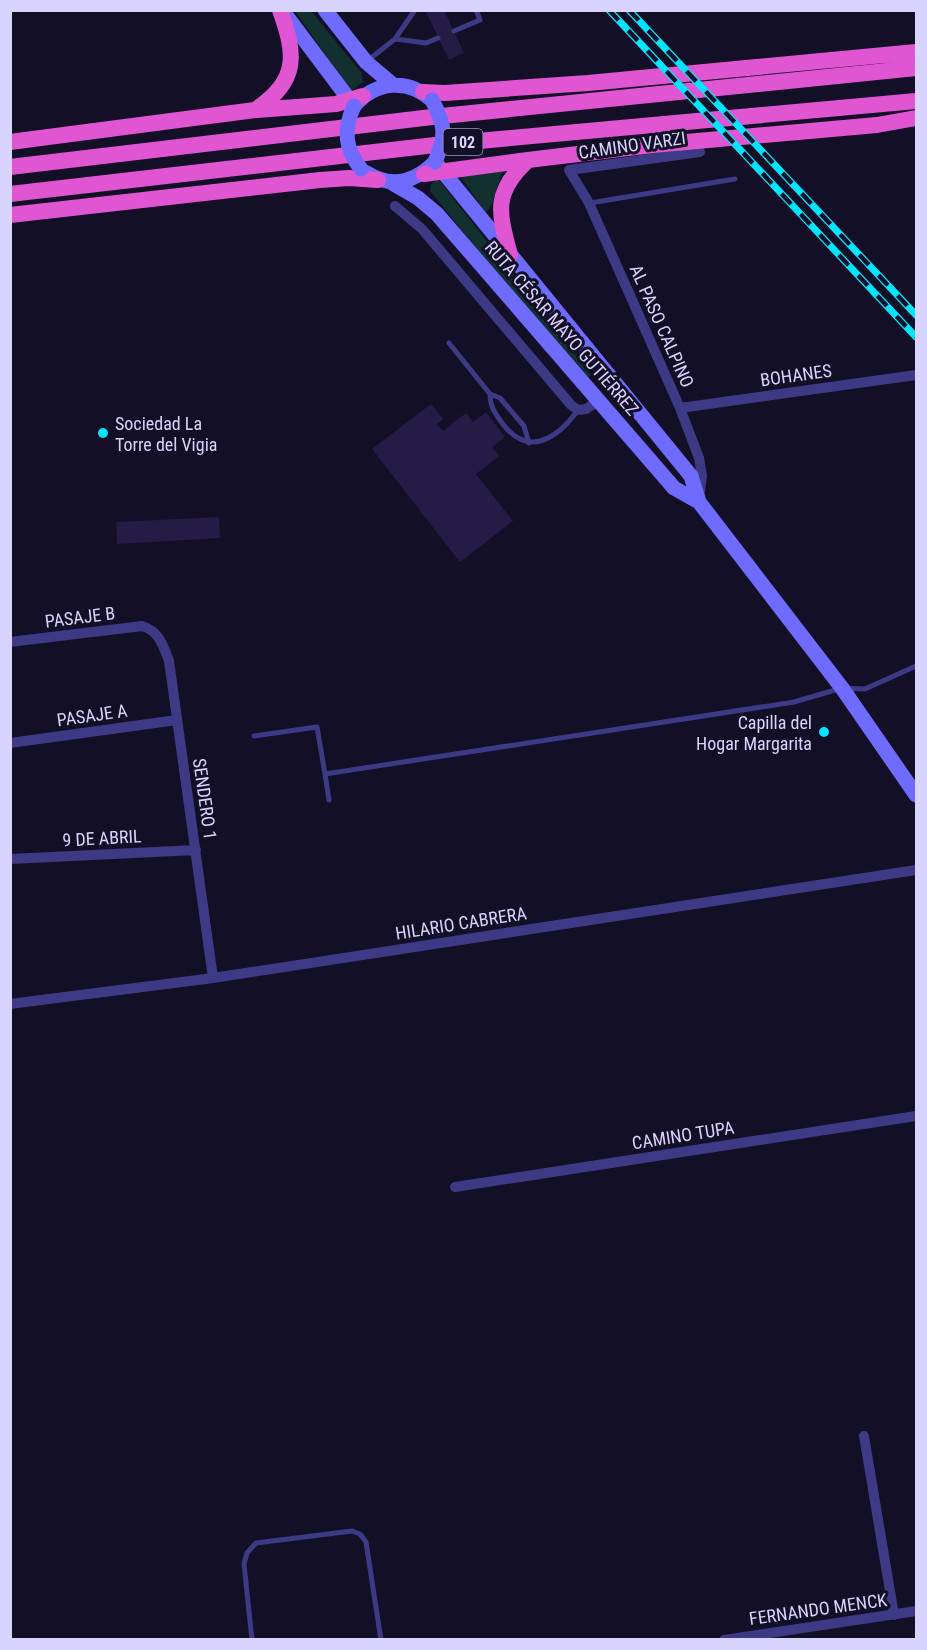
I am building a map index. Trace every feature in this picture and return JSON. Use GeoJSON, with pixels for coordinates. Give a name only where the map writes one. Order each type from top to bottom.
{"type":"FeatureCollection","features":[{"type":"Feature","properties":{"kind":"highway"},"geometry":{"type":"LineString","coordinates":[[255,110],[275,95],[290,67],[292,44],[281,10]]}},
{"type":"Feature","properties":{"kind":"highway"},"geometry":{"type":"LineString","coordinates":[[427,96],[916,52]]}},
{"type":"Feature","properties":{"kind":"highway","name":"102"},"geometry":{"type":"LineString","coordinates":[[10,167],[432,117],[916,68]]}},
{"type":"Feature","properties":{"kind":"highway"},"geometry":{"type":"LineString","coordinates":[[10,142],[255,110],[356,101]]}},
{"type":"Feature","properties":{"kind":"highway","name":"102"},"geometry":{"type":"LineString","coordinates":[[10,194],[435,145],[916,101]]}},
{"type":"Feature","properties":{"kind":"highway"},"geometry":{"type":"LineString","coordinates":[[434,169],[653,145],[877,125],[916,118]]}},
{"type":"Feature","properties":{"kind":"highway"},"geometry":{"type":"LineString","coordinates":[[510,255],[499,214],[509,181],[528,160]]}},
{"type":"Feature","properties":{"kind":"highway"},"geometry":{"type":"LineString","coordinates":[[10,215],[320,180],[349,178],[385,182]]}},
{"type":"Feature","properties":{"kind":"main road"},"geometry":{"type":"LineString","coordinates":[[281,10],[356,101]]}},
{"type":"Feature","properties":{"kind":"main road"},"geometry":{"type":"LineString","coordinates":[[327,11],[366,62],[392,84]]}},
{"type":"Feature","properties":{"kind":"main road"},"geometry":{"type":"LineString","coordinates":[[392,84],[408,86],[427,96],[443,120],[444,142],[434,169],[409,181],[385,182],[361,169],[352,159],[346,139],[348,118],[356,101],[376,88],[392,84]]}},
{"type":"Feature","properties":{"kind":"main road","name":"RUTA CÉSAR MAYO GUTIÉRREZ"},"geometry":{"type":"LineString","coordinates":[[434,169],[510,255],[691,476],[699,502],[842,688],[916,795]]}},
{"type":"Feature","properties":{"kind":"main road","name":"RUTA CÉSAR MAYO GUTIÉRREZ"},"geometry":{"type":"LineString","coordinates":[[385,182],[418,198],[437,214],[674,488],[699,502]]}},
{"type":"Feature","properties":{"kind":"street","name":"CAMINO VARZI"},"geometry":{"type":"LineString","coordinates":[[569,170],[700,152]]}},
{"type":"Feature","properties":{"kind":"street","name":"AL PASO CALPINO"},"geometry":{"type":"LineString","coordinates":[[569,170],[588,203],[680,408],[699,458],[702,476],[699,502]]}},
{"type":"Feature","properties":{"kind":"street"},"geometry":{"type":"LineString","coordinates":[[394,206],[422,229],[571,405],[578,410],[586,409],[598,401]]}},
{"type":"Feature","properties":{"kind":"street","name":"BOHANES"},"geometry":{"type":"LineString","coordinates":[[680,408],[916,375]]}},
{"type":"Feature","properties":{"kind":"street","name":"PASAJE B"},"geometry":{"type":"LineString","coordinates":[[10,642],[130,627],[153,630]]}},
{"type":"Feature","properties":{"kind":"street","name":"SENDERO 1"},"geometry":{"type":"LineString","coordinates":[[153,630],[163,643],[169,661],[213,978]]}},
{"type":"Feature","properties":{"kind":"street","name":"PASAJE A"},"geometry":{"type":"LineString","coordinates":[[10,743],[177,720]]}},
{"type":"Feature","properties":{"kind":"street","name":"9 DE ABRIL"},"geometry":{"type":"LineString","coordinates":[[10,859],[196,850]]}},
{"type":"Feature","properties":{"kind":"street","name":"HILARIO CABRERA"},"geometry":{"type":"LineString","coordinates":[[10,1005],[213,978],[916,870]]}},
{"type":"Feature","properties":{"kind":"street","name":"CAMINO TUPA"},"geometry":{"type":"LineString","coordinates":[[455,1187],[916,1116]]}},
{"type":"Feature","properties":{"kind":"street"},"geometry":{"type":"LineString","coordinates":[[864,1436],[894,1615]]}},
{"type":"Feature","properties":{"kind":"street","name":"FERNANDO MENCK"},"geometry":{"type":"LineString","coordinates":[[724,1640],[916,1611]]}},
{"type":"Feature","properties":{"kind":"lane"},"geometry":{"type":"LineString","coordinates":[[366,62],[395,39],[415,10]]}},
{"type":"Feature","properties":{"kind":"lane"},"geometry":{"type":"LineString","coordinates":[[454,31],[480,20],[476,10]]}},
{"type":"Feature","properties":{"kind":"lane"},"geometry":{"type":"LineString","coordinates":[[395,39],[426,43],[438,38]]}},
{"type":"Feature","properties":{"kind":"lane"},"geometry":{"type":"LineString","coordinates":[[588,203],[735,179]]}},
{"type":"Feature","properties":{"kind":"lane"},"geometry":{"type":"LineString","coordinates":[[449,343],[490,394],[500,398],[524,426],[529,443]]}},
{"type":"Feature","properties":{"kind":"lane"},"geometry":{"type":"LineString","coordinates":[[490,394],[490,407],[513,437],[529,443],[549,438],[570,421],[578,410]]}},
{"type":"Feature","properties":{"kind":"lane"},"geometry":{"type":"LineString","coordinates":[[325,774],[794,702],[842,688],[865,689],[916,666]]}},
{"type":"Feature","properties":{"kind":"lane"},"geometry":{"type":"LineString","coordinates":[[254,736],[317,727],[329,800]]}},
{"type":"Feature","properties":{"kind":"lane"},"geometry":{"type":"LineString","coordinates":[[252,1640],[244,1573],[247,1553],[256,1543],[352,1531],[360,1534],[366,1542],[381,1640]]}},
{"type":"Feature","properties":{"kind":"green space"},"geometry":{"type":"Polygon","coordinates":[[[295,11],[311,11],[361,72],[363,82],[351,91],[295,11]]]}},
{"type":"Feature","properties":{"kind":"green space"},"geometry":{"type":"Polygon","coordinates":[[[503,171],[492,204],[486,213],[460,176],[503,171]]]}},
{"type":"Feature","properties":{"kind":"green space"},"geometry":{"type":"Polygon","coordinates":[[[437,180],[591,375],[587,378],[520,302],[430,191],[431,184],[437,180]]]}},
{"type":"Feature","properties":{"kind":"building"},"geometry":{"type":"Polygon","coordinates":[[[425,10],[444,10],[464,53],[449,60],[425,10]]]}},
{"type":"Feature","properties":{"kind":"building"},"geometry":{"type":"Polygon","coordinates":[[[431,404],[443,419],[437,424],[443,431],[466,413],[473,422],[486,412],[505,437],[492,447],[499,456],[476,474],[513,521],[460,562],[372,449],[431,404]]]}},
{"type":"Feature","properties":{"kind":"building"},"geometry":{"type":"Polygon","coordinates":[[[219,517],[220,538],[117,544],[116,522],[219,517]]]}},
{"type":"Feature","properties":{"kind":"railway"},"geometry":{"type":"LineString","coordinates":[[609,10],[916,337]]}},
{"type":"Feature","properties":{"kind":"railway"},"geometry":{"type":"LineString","coordinates":[[629,10],[916,315]]}},
{"type":"Feature","properties":{"kind":"place","name":"Sociedad La Torre del Vigia"},"geometry":{"type":"Point","coordinates":[103,433]}},
{"type":"Feature","properties":{"kind":"place","name":"Capilla del Hogar Margarita"},"geometry":{"type":"Point","coordinates":[824,732]}}]}
